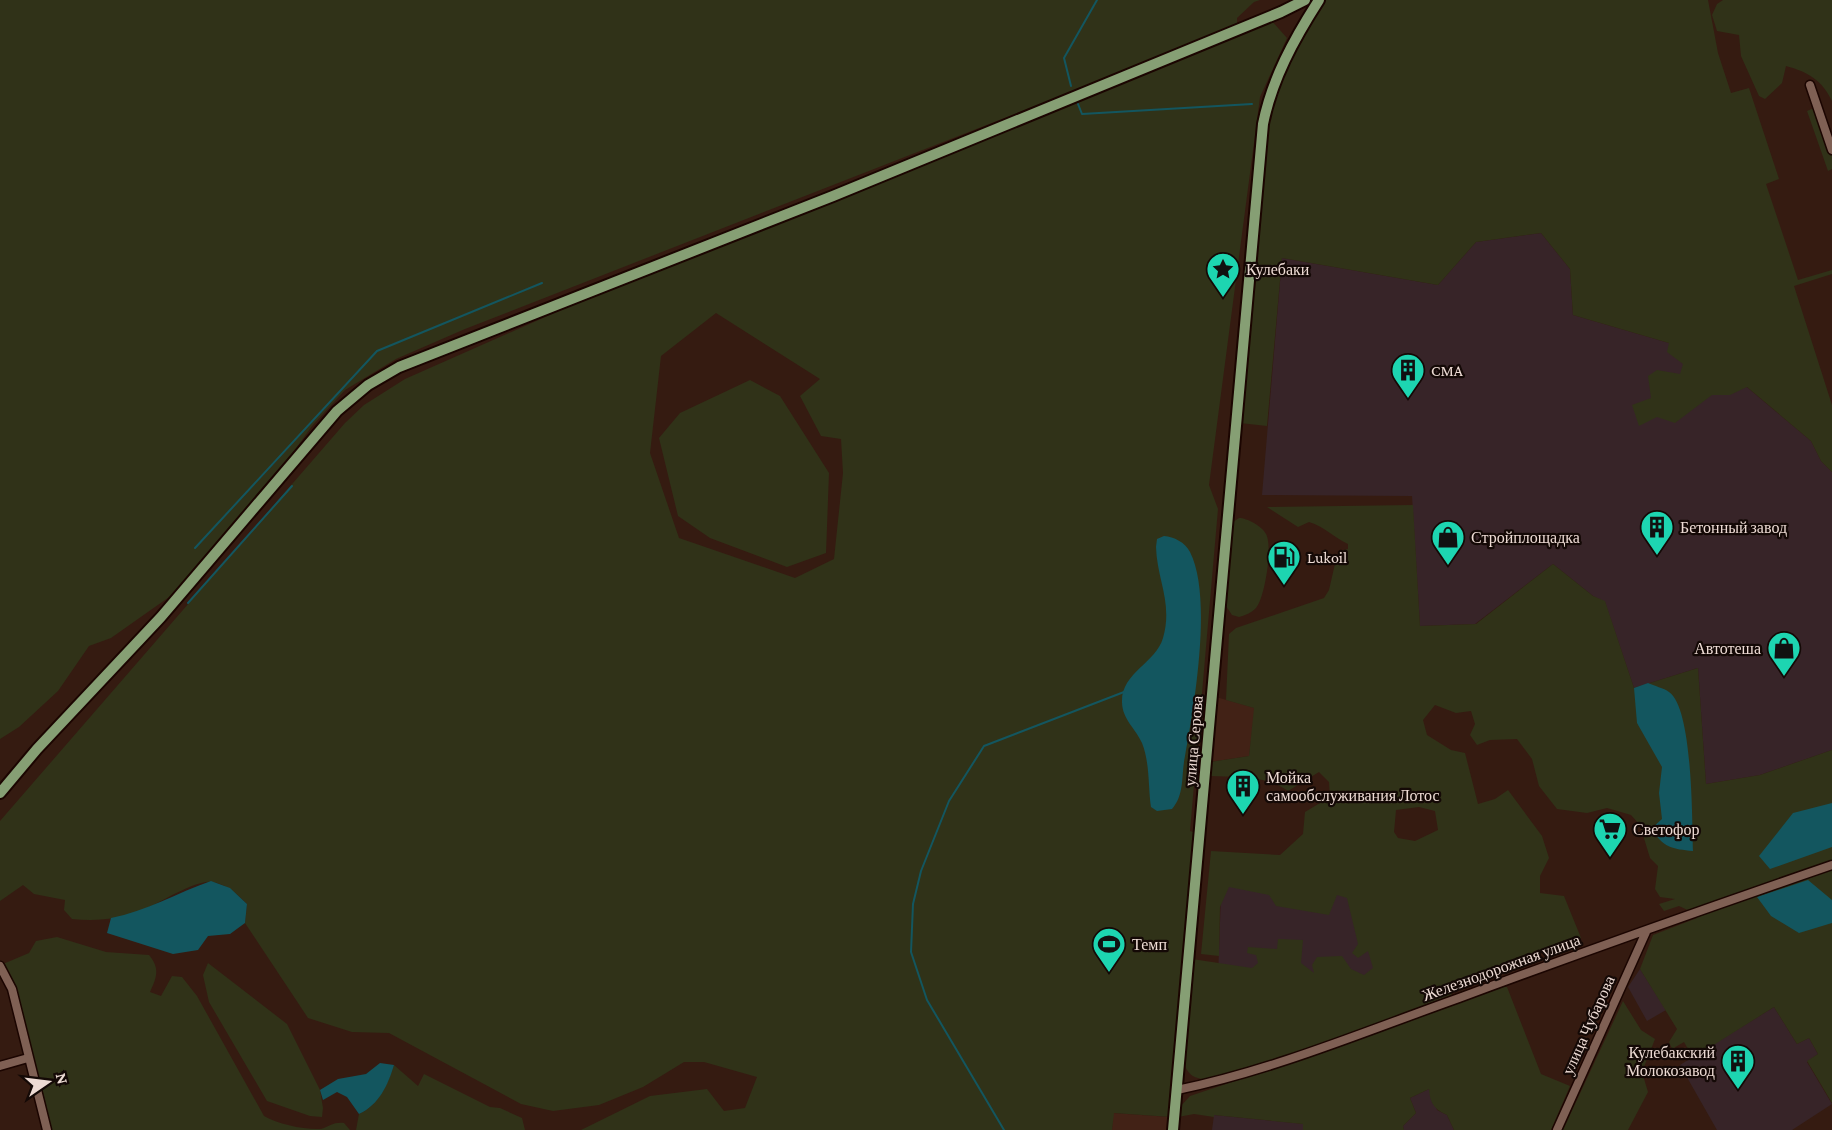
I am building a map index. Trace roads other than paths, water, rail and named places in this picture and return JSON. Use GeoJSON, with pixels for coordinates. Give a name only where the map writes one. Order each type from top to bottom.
{"type":"FeatureCollection","features":[{"type":"Feature","properties":{"kind":"main road"},"geometry":{"type":"LineString","coordinates":[[0,793],[37,749],[161,617],[337,411],[368,385],[399,367],[853,188],[1281,12],[1305,0]]}},
{"type":"Feature","properties":{"kind":"main road","name":"улица Серова"},"geometry":{"type":"LineString","coordinates":[[1173,1130],[1263,124],[1276,78],[1299,31],[1319,0]]}},
{"type":"Feature","properties":{"kind":"main road"},"geometry":{"type":"LineString","coordinates":[[1281,12],[1292,13],[1299,19],[1299,31]]}},
{"type":"Feature","properties":{"kind":"street"},"geometry":{"type":"LineString","coordinates":[[1810,85],[1832,150]]}},
{"type":"Feature","properties":{"kind":"street","name":"Железнодорожная улица"},"geometry":{"type":"LineString","coordinates":[[1178,1090],[1206,1084],[1349,1040],[1832,865]]}},
{"type":"Feature","properties":{"kind":"street","name":"улица Чубарова"},"geometry":{"type":"LineString","coordinates":[[1557,1130],[1646,932]]}},
{"type":"Feature","properties":{"kind":"street"},"geometry":{"type":"LineString","coordinates":[[1,966],[12,989],[47,1130]]}},
{"type":"Feature","properties":{"kind":"street"},"geometry":{"type":"LineString","coordinates":[[0,1066],[28,1058]]}},
{"type":"Feature","properties":{"kind":"water"},"geometry":{"type":"Polygon","coordinates":[[[1164,536],[1179,541],[1190,552],[1197,572],[1201,623],[1197,682],[1181,791],[1172,809],[1157,811],[1151,807],[1145,751],[1124,714],[1122,702],[1127,683],[1154,654],[1163,638],[1166,614],[1156,547],[1157,539],[1164,536]]]}},
{"type":"Feature","properties":{"kind":"water"},"geometry":{"type":"Polygon","coordinates":[[[1648,683],[1669,692],[1677,702],[1683,719],[1690,766],[1693,851],[1664,844],[1652,828],[1662,819],[1659,793],[1662,767],[1637,723],[1634,688],[1648,683]]]}},
{"type":"Feature","properties":{"kind":"water"},"geometry":{"type":"Polygon","coordinates":[[[1832,803],[1832,847],[1770,869],[1759,856],[1793,813],[1832,803]]]}},
{"type":"Feature","properties":{"kind":"water"},"geometry":{"type":"Polygon","coordinates":[[[1808,880],[1832,900],[1832,923],[1799,933],[1771,916],[1757,897],[1808,880]]]}},
{"type":"Feature","properties":{"kind":"water"},"geometry":{"type":"Polygon","coordinates":[[[211,881],[230,888],[247,904],[245,923],[230,934],[208,936],[198,950],[173,954],[107,933],[111,918],[149,906],[211,881]]]}},
{"type":"Feature","properties":{"kind":"water"},"geometry":{"type":"Polygon","coordinates":[[[380,1063],[394,1065],[382,1094],[366,1110],[359,1114],[347,1097],[337,1092],[323,1100],[320,1090],[338,1079],[366,1074],[380,1063]]]}},
{"type":"Feature","properties":{"kind":"waterway"},"geometry":{"type":"LineString","coordinates":[[1071,86],[1064,58],[1097,0]]}},
{"type":"Feature","properties":{"kind":"waterway"},"geometry":{"type":"LineString","coordinates":[[1078,104],[1082,114],[1252,104]]}},
{"type":"Feature","properties":{"kind":"waterway"},"geometry":{"type":"LineString","coordinates":[[195,548],[377,351],[542,283]]}},
{"type":"Feature","properties":{"kind":"waterway"},"geometry":{"type":"LineString","coordinates":[[188,603],[292,486]]}},
{"type":"Feature","properties":{"kind":"waterway"},"geometry":{"type":"LineString","coordinates":[[1004,1130],[927,1000],[911,952],[913,904],[921,871],[949,801],[984,746],[1124,692]]}},
{"type":"Feature","properties":{"kind":"place","name":"Кулебаки"},"geometry":{"type":"Point","coordinates":[1223,298]}},
{"type":"Feature","properties":{"kind":"place","name":"CMA"},"geometry":{"type":"Point","coordinates":[1408,399]}},
{"type":"Feature","properties":{"kind":"place","name":"Бетонный завод"},"geometry":{"type":"Point","coordinates":[1657,556]}},
{"type":"Feature","properties":{"kind":"place","name":"Стройплощадка"},"geometry":{"type":"Point","coordinates":[1448,566]}},
{"type":"Feature","properties":{"kind":"place","name":"Lukoil"},"geometry":{"type":"Point","coordinates":[1284,586]}},
{"type":"Feature","properties":{"kind":"place","name":"Автотеша"},"geometry":{"type":"Point","coordinates":[1784,677]}},
{"type":"Feature","properties":{"kind":"place","name":"Мойка самообслуживания Лотос"},"geometry":{"type":"Point","coordinates":[1243,815]}},
{"type":"Feature","properties":{"kind":"place","name":"Светофор"},"geometry":{"type":"Point","coordinates":[1610,858]}},
{"type":"Feature","properties":{"kind":"place","name":"Темп"},"geometry":{"type":"Point","coordinates":[1109,973]}},
{"type":"Feature","properties":{"kind":"place","name":"Кулебакский Молокозавод"},"geometry":{"type":"Point","coordinates":[1738,1090]}}]}
